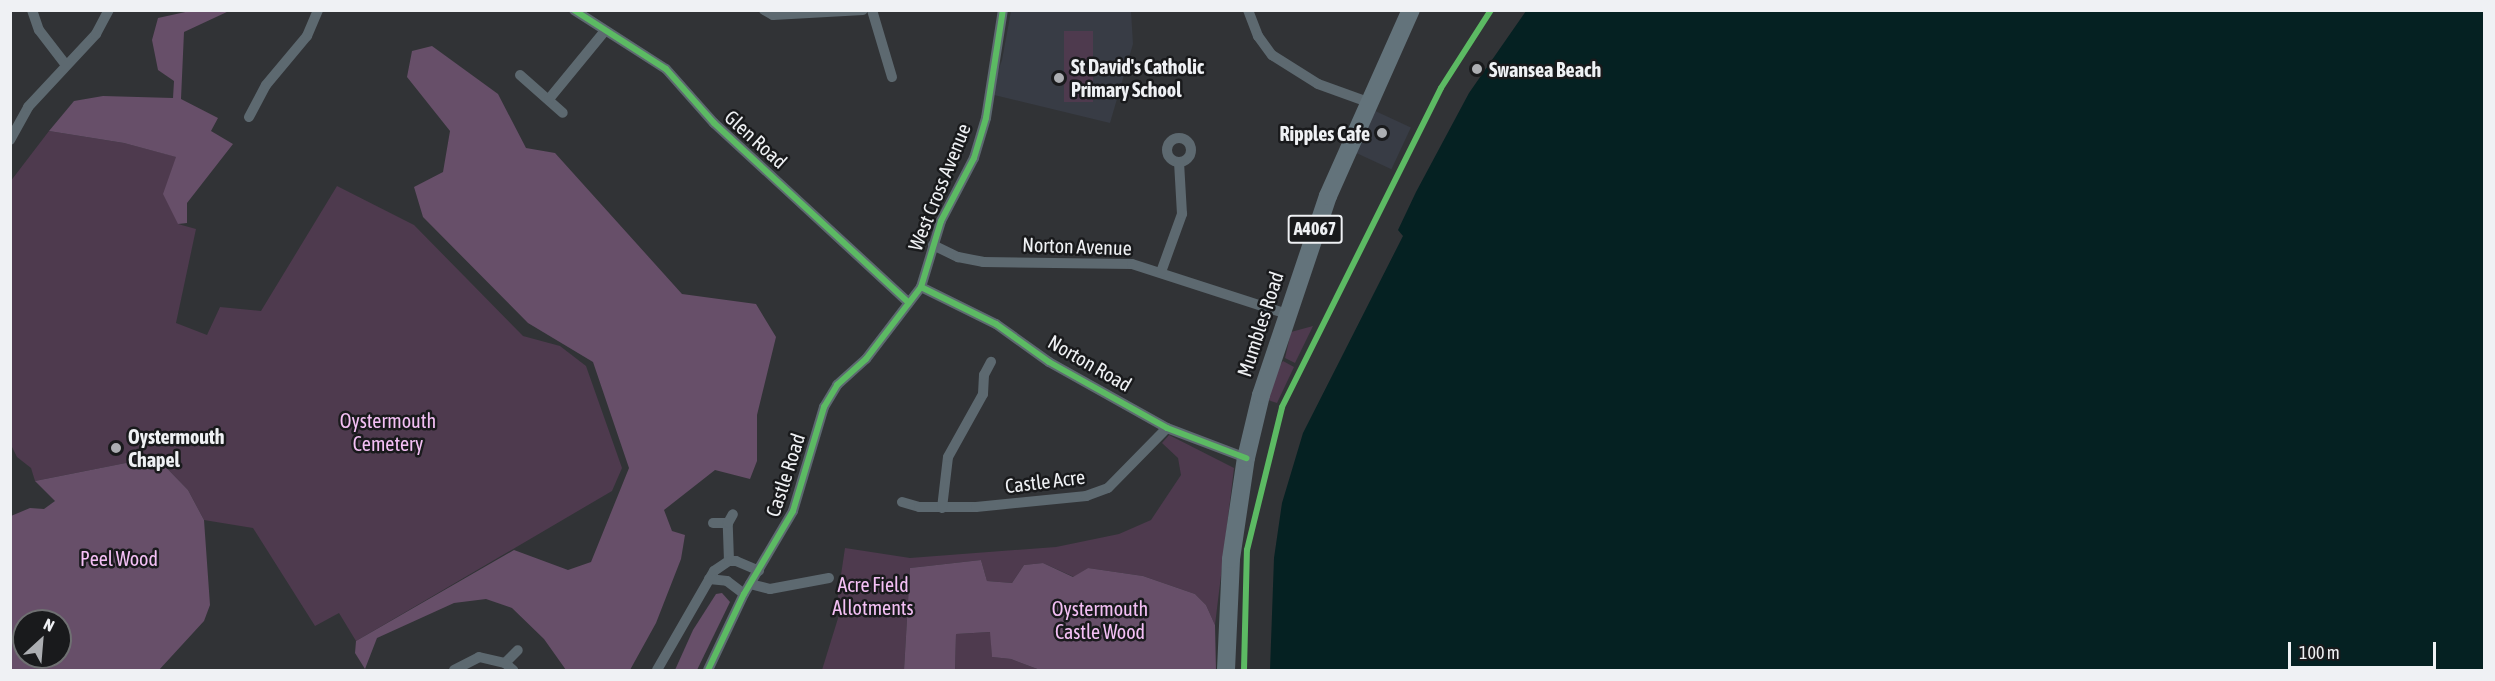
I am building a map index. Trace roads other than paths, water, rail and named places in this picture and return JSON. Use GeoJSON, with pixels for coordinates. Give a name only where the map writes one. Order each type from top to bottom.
{"type":"FeatureCollection","features":[{"type":"Feature","properties":{"kind":"main road","name":"Mumbles Road"},"geometry":{"type":"LineString","coordinates":[[1226,670],[1227,604],[1246,458],[1287,314],[1328,196],[1411,10]]}},
{"type":"Feature","properties":{"kind":"street"},"geometry":{"type":"LineString","coordinates":[[32,10],[39,30],[66,65]]}},
{"type":"Feature","properties":{"kind":"street"},"geometry":{"type":"LineString","coordinates":[[10,140],[14,124],[96,34],[109,10]]}},
{"type":"Feature","properties":{"kind":"street"},"geometry":{"type":"LineString","coordinates":[[249,117],[266,85],[307,36],[318,10]]}},
{"type":"Feature","properties":{"kind":"street","name":"Glen Road"},"geometry":{"type":"LineString","coordinates":[[574,10],[604,32],[666,69],[714,123],[909,303]]}},
{"type":"Feature","properties":{"kind":"street"},"geometry":{"type":"LineString","coordinates":[[769,13],[863,10]]}},
{"type":"Feature","properties":{"kind":"street"},"geometry":{"type":"LineString","coordinates":[[872,10],[892,77]]}},
{"type":"Feature","properties":{"kind":"street","name":"West Cross Avenue"},"geometry":{"type":"LineString","coordinates":[[909,303],[921,287],[940,221],[957,195],[977,148],[986,118],[1003,10]]}},
{"type":"Feature","properties":{"kind":"street"},"geometry":{"type":"LineString","coordinates":[[1248,10],[1258,36],[1272,56],[1318,84],[1368,102]]}},
{"type":"Feature","properties":{"kind":"street"},"geometry":{"type":"LineString","coordinates":[[549,99],[604,32]]}},
{"type":"Feature","properties":{"kind":"street"},"geometry":{"type":"LineString","coordinates":[[520,75],[563,113]]}},
{"type":"Feature","properties":{"kind":"street"},"geometry":{"type":"LineString","coordinates":[[1161,272],[1182,214],[1179,162]]}},
{"type":"Feature","properties":{"kind":"street","name":"Norton Avenue"},"geometry":{"type":"LineString","coordinates":[[933,245],[958,257],[983,262],[1132,264],[1287,314]]}},
{"type":"Feature","properties":{"kind":"street","name":"Norton Road"},"geometry":{"type":"LineString","coordinates":[[921,287],[996,324],[1049,362],[1167,428],[1246,458]]}},
{"type":"Feature","properties":{"kind":"street","name":"Castle Road"},"geometry":{"type":"LineString","coordinates":[[708,670],[744,594],[793,512],[824,408],[837,386],[866,359],[909,303]]}},
{"type":"Feature","properties":{"kind":"street"},"geometry":{"type":"LineString","coordinates":[[942,508],[948,457],[983,394],[984,375],[991,362]]}},
{"type":"Feature","properties":{"kind":"street","name":"Castle Acre"},"geometry":{"type":"LineString","coordinates":[[902,502],[942,508],[1086,496],[1107,489],[1167,428]]}},
{"type":"Feature","properties":{"kind":"street"},"geometry":{"type":"LineString","coordinates":[[712,523],[731,519],[725,563],[727,581]]}},
{"type":"Feature","properties":{"kind":"street"},"geometry":{"type":"LineString","coordinates":[[725,563],[759,571]]}},
{"type":"Feature","properties":{"kind":"street"},"geometry":{"type":"LineString","coordinates":[[657,670],[709,579],[725,563]]}},
{"type":"Feature","properties":{"kind":"street"},"geometry":{"type":"LineString","coordinates":[[750,584],[770,589],[829,578]]}},
{"type":"Feature","properties":{"kind":"street"},"geometry":{"type":"LineString","coordinates":[[709,579],[727,581],[744,594]]}},
{"type":"Feature","properties":{"kind":"street"},"geometry":{"type":"LineString","coordinates":[[454,670],[479,657],[509,667],[518,650]]}},
{"type":"Feature","properties":{"kind":"water"},"geometry":{"type":"Polygon","coordinates":[[[1526,11],[2484,11],[2484,670],[1270,670],[1274,558],[1282,503],[1303,433],[1403,236],[1398,230],[1416,192],[1469,93],[1526,11]]]}},
{"type":"Feature","properties":{"kind":"place","name":"Swansea Beach"},"geometry":{"type":"Point","coordinates":[1477,69]}},
{"type":"Feature","properties":{"kind":"place","name":"St David's Catholic Primary School"},"geometry":{"type":"Point","coordinates":[1059,78]}},
{"type":"Feature","properties":{"kind":"place","name":"Ripples Cafe"},"geometry":{"type":"Point","coordinates":[1382,133]}},
{"type":"Feature","properties":{"kind":"place","name":"Oystermouth Chapel"},"geometry":{"type":"Point","coordinates":[116,448]}},
{"type":"Feature","properties":{"kind":"park label","name":"Oystermouth Cemetery"},"geometry":{"type":"Point","coordinates":[388,432]}},
{"type":"Feature","properties":{"kind":"park label","name":"Peel Wood"},"geometry":{"type":"Point","coordinates":[119,558]}},
{"type":"Feature","properties":{"kind":"park label","name":"Acre Field Allotments"},"geometry":{"type":"Point","coordinates":[873,596]}},
{"type":"Feature","properties":{"kind":"park label","name":"Oystermouth Castle Wood"},"geometry":{"type":"Point","coordinates":[1100,620]}}]}
